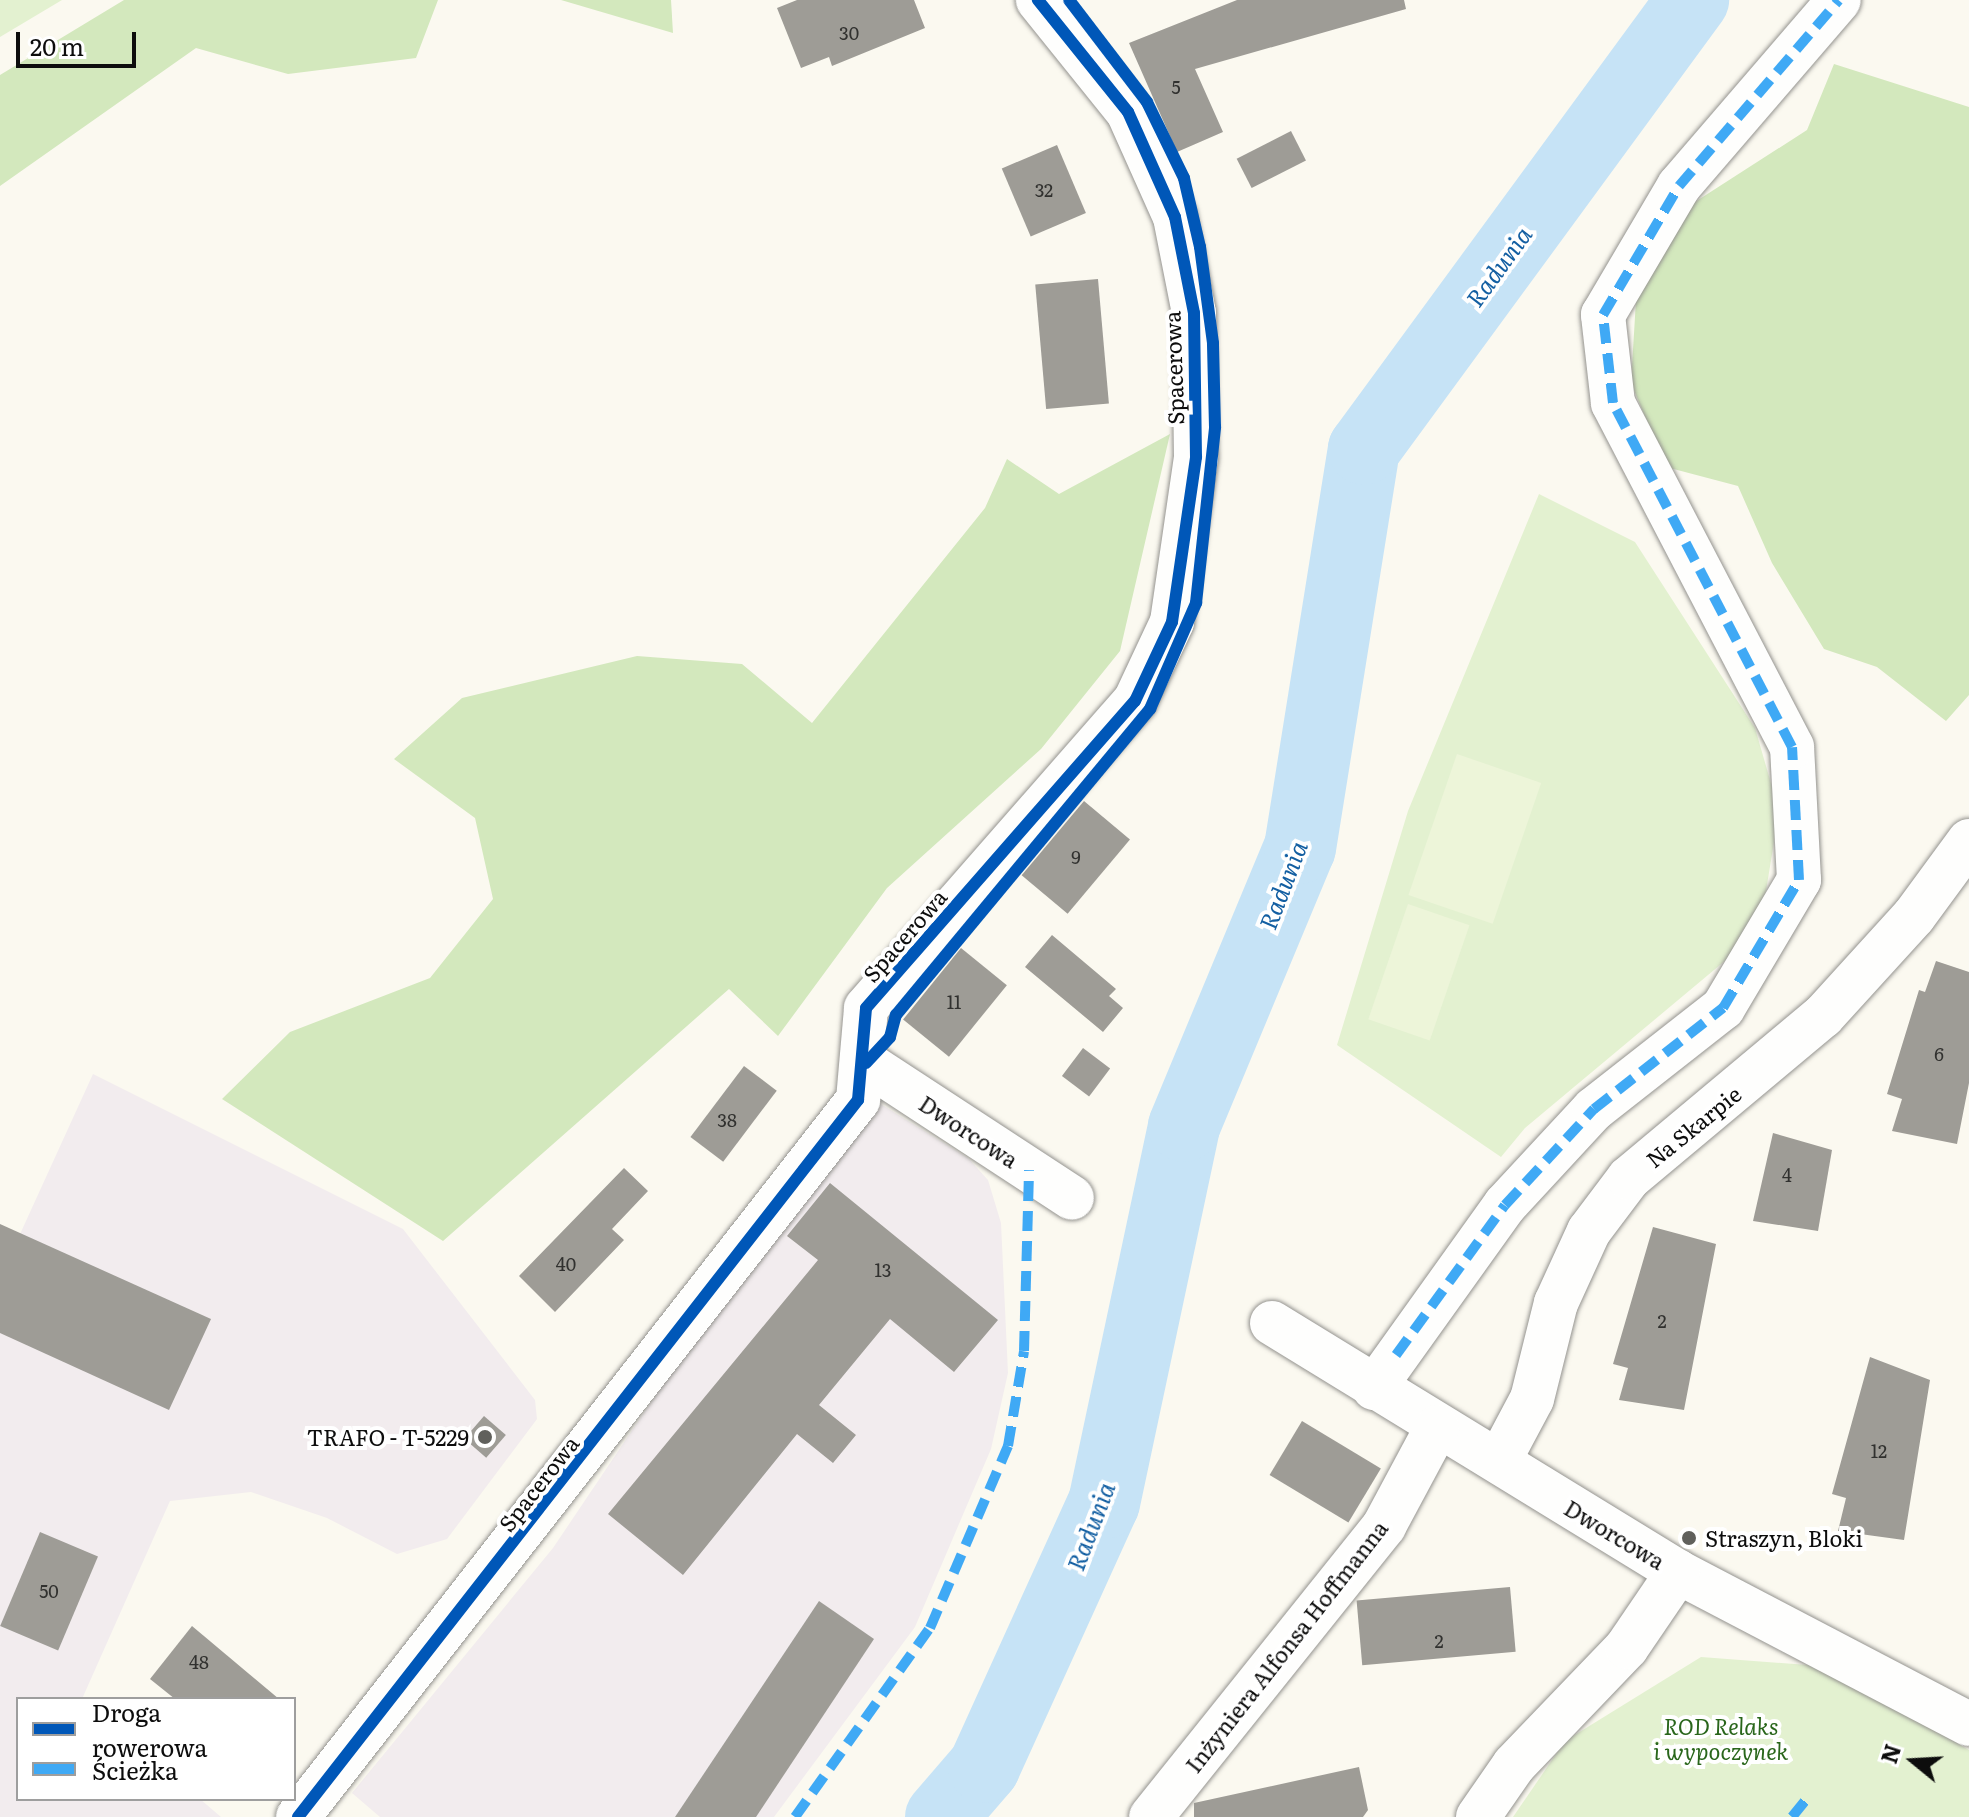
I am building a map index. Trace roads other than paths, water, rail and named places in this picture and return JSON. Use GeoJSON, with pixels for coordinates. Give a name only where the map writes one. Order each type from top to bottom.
{"type":"FeatureCollection","features":[{"type":"Feature","properties":{"kind":"street","name":"Spacerowa"},"geometry":{"type":"LineString","coordinates":[[298,1817],[858,1100],[866,1063],[866,1008],[1135,701],[1172,622],[1196,457],[1194,313],[1175,217],[1128,112],[1038,0]]}},
{"type":"Feature","properties":{"kind":"street"},"geometry":{"type":"LineString","coordinates":[[1374,1388],[1534,1173],[1594,1109],[1723,1008],[1799,880],[1792,747],[1613,403],[1603,315],[1679,186],[1839,0]]}},
{"type":"Feature","properties":{"kind":"street","name":"Na Skarpie"},"geometry":{"type":"LineString","coordinates":[[1499,1461],[1532,1399],[1556,1303],[1589,1231],[1629,1178],[1823,1016],[1914,916],[1969,841]]}},
{"type":"Feature","properties":{"kind":"street","name":"Dworcowa"},"geometry":{"type":"LineString","coordinates":[[866,1063],[1072,1198]]}},
{"type":"Feature","properties":{"kind":"street","name":"Dworcowa"},"geometry":{"type":"LineString","coordinates":[[1272,1323],[1678,1572],[1969,1724]]}},
{"type":"Feature","properties":{"kind":"street","name":"Inżyniera Alfonsa Hoffmanna"},"geometry":{"type":"LineString","coordinates":[[1151,1817],[1384,1526],[1437,1427]]}},
{"type":"Feature","properties":{"kind":"street"},"geometry":{"type":"LineString","coordinates":[[1478,1817],[1514,1765],[1627,1647],[1678,1572]]}},
{"type":"Feature","properties":{"kind":"waterway","name":"Radunia"},"geometry":{"type":"LineString","coordinates":[[941,1817],[984,1767],[1104,1503],[1184,1126],[1300,848],[1364,449],[1693,0]]}},
{"type":"Feature","properties":{"kind":"place","name":"TRAFO - T-5229"},"geometry":{"type":"Point","coordinates":[485,1437]}},
{"type":"Feature","properties":{"kind":"place","name":"Straszyn, Bloki"},"geometry":{"type":"Point","coordinates":[1689,1538]}},
{"type":"Feature","properties":{"kind":"park label","name":"ROD Relaks i wypoczynek"},"geometry":{"type":"Point","coordinates":[1721,1738]}}]}
